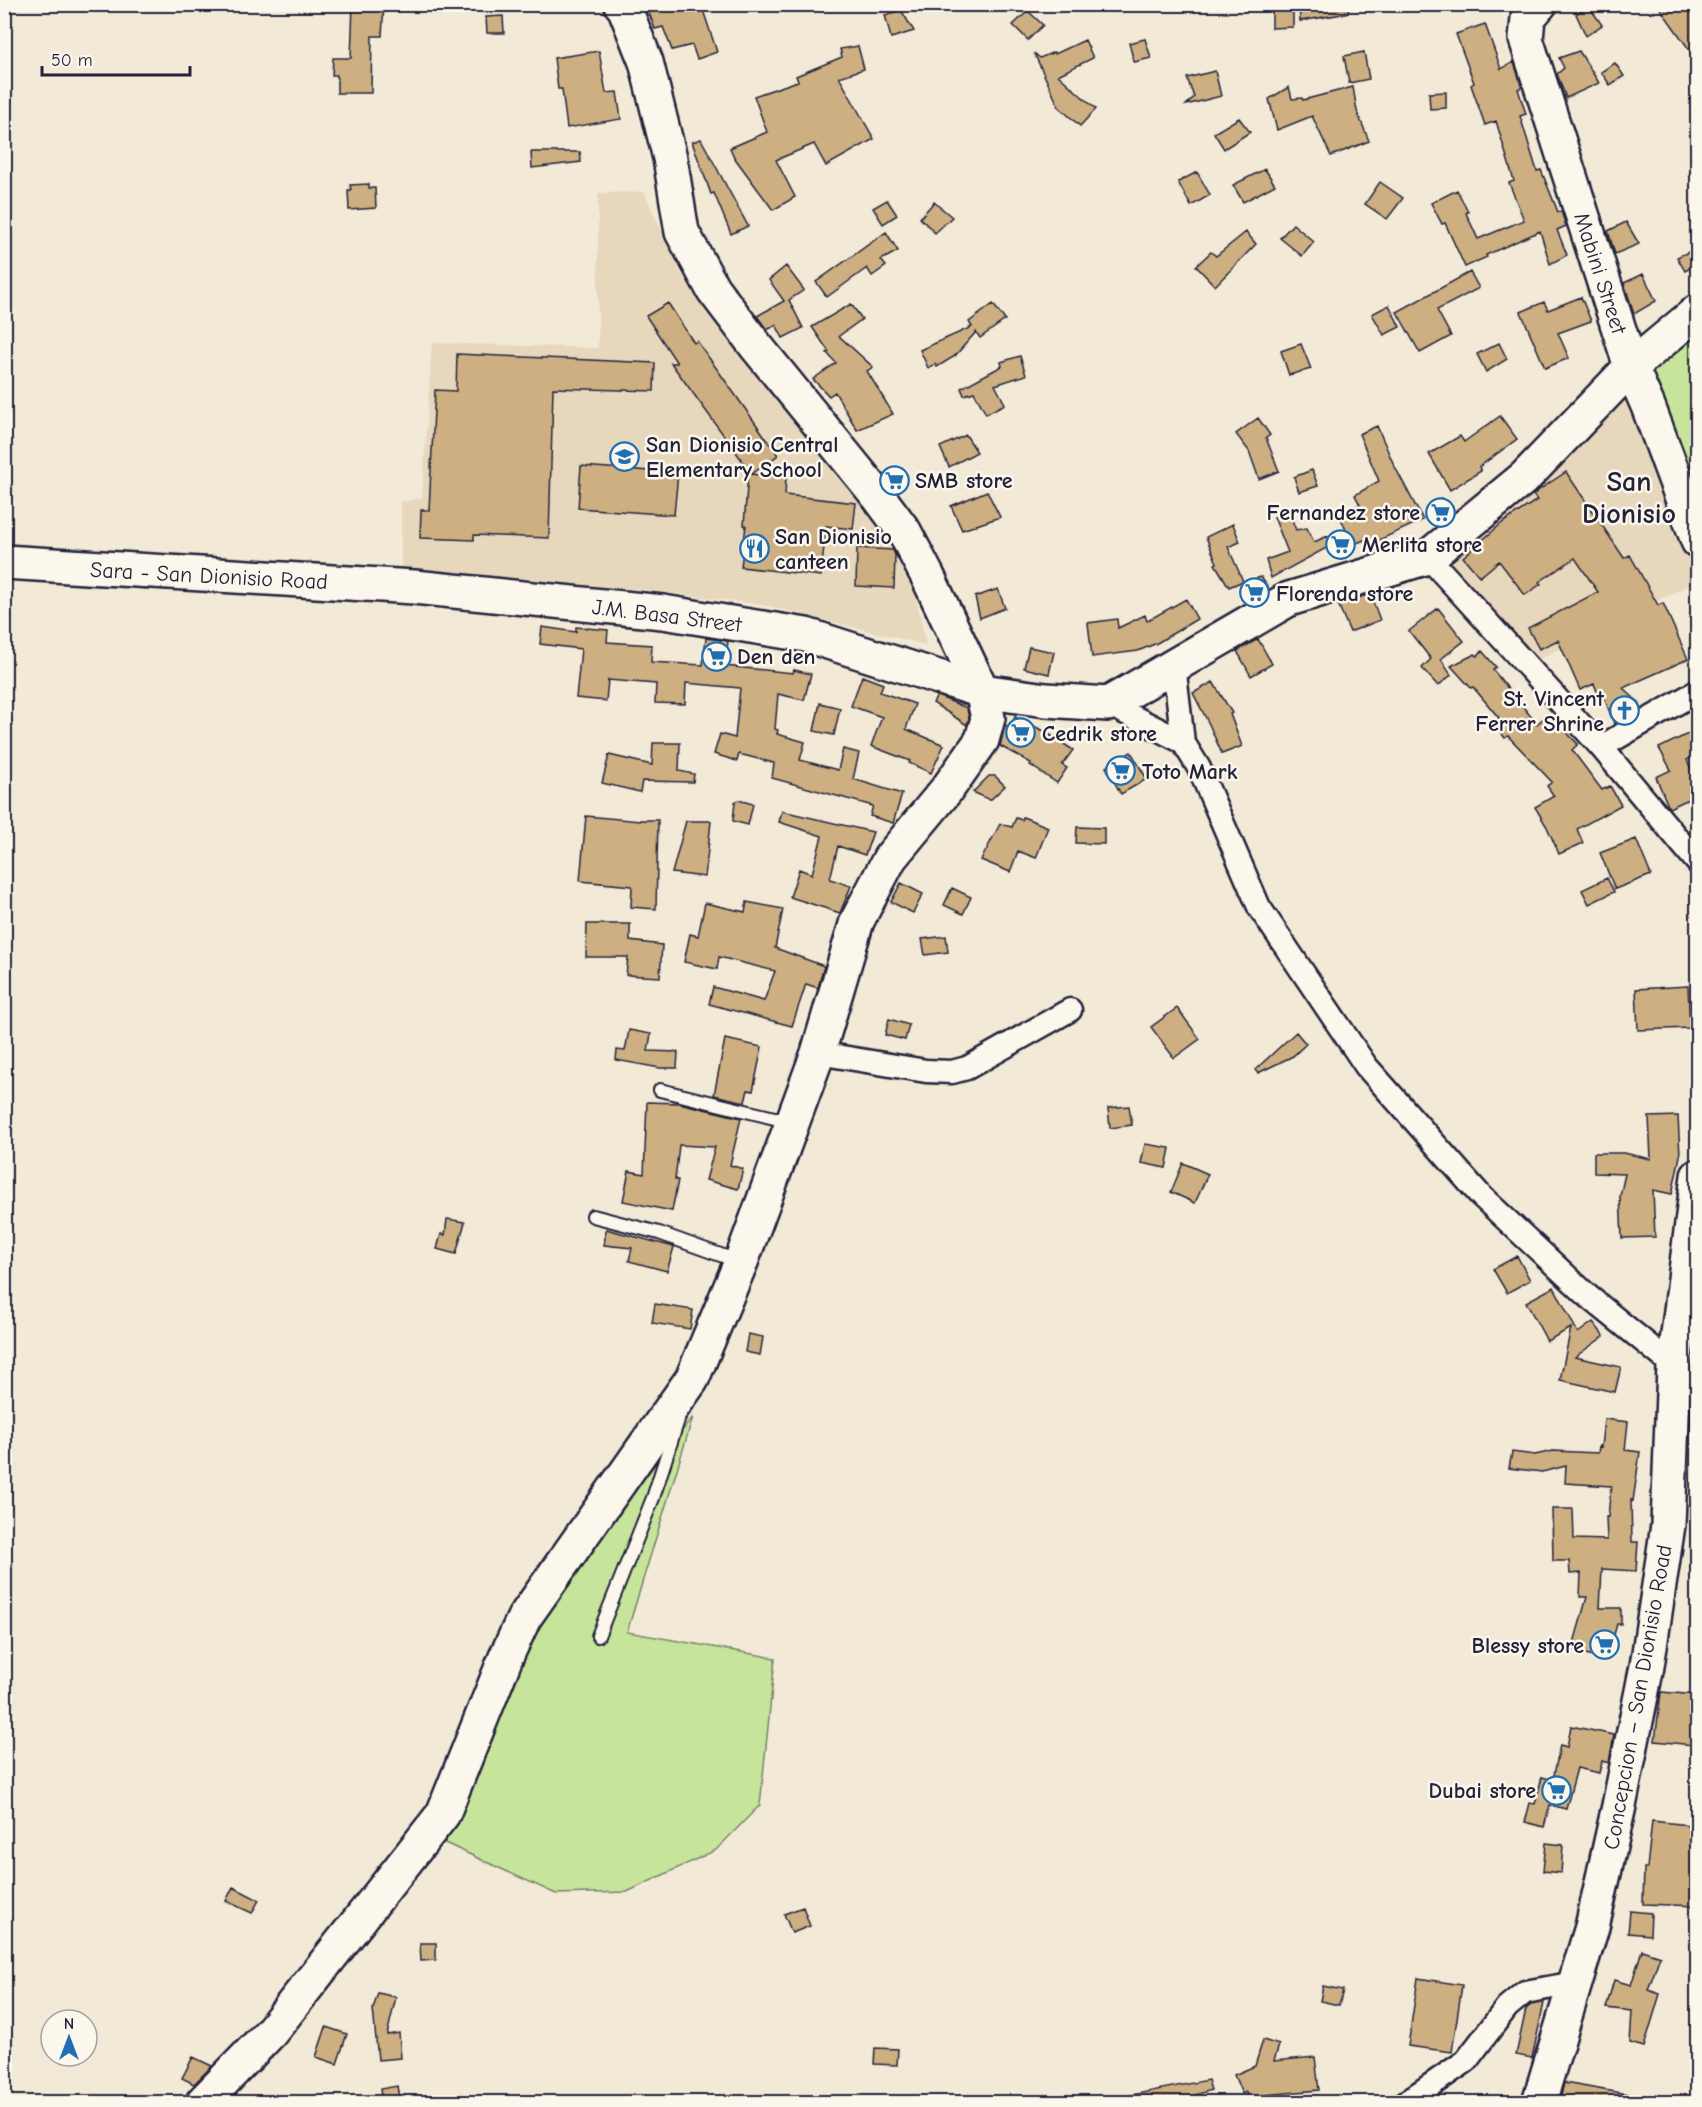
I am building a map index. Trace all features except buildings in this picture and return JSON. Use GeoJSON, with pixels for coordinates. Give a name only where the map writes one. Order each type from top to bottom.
{"type":"FeatureCollection","features":[{"type":"Feature","properties":{"kind":"main road","name":"Mabini Street"},"geometry":{"type":"LineString","coordinates":[[1540,4],[1528,18],[1526,39],[1631,367],[1648,406],[1698,541]]}},
{"type":"Feature","properties":{"kind":"main road"},"geometry":{"type":"LineString","coordinates":[[203,2103],[271,2032],[443,1814],[524,1618],[692,1379],[741,1262],[818,1053],[857,921],[890,858],[948,788],[982,740],[988,718],[982,691],[904,531],[713,289],[682,232],[670,158],[646,62],[626,6]]}},
{"type":"Feature","properties":{"kind":"main road"},"geometry":{"type":"LineString","coordinates":[[982,691],[1046,700],[1108,705],[1289,599],[1428,557],[1525,477],[1631,367],[1698,311]]}},
{"type":"Feature","properties":{"kind":"main road","name":"Sara - San Dionisio Road"},"geometry":{"type":"LineString","coordinates":[[4,562],[414,587]]}},
{"type":"Feature","properties":{"kind":"main road","name":"J.M. Basa Street"},"geometry":{"type":"LineString","coordinates":[[414,587],[663,612],[806,635],[982,691]]}},
{"type":"Feature","properties":{"kind":"main road","name":"Concepcion – San Dionisio Road"},"geometry":{"type":"LineString","coordinates":[[1539,2103],[1592,1927],[1647,1666],[1668,1525],[1674,1366],[1698,1176]]}},
{"type":"Feature","properties":{"kind":"street"},"geometry":{"type":"LineString","coordinates":[[1428,557],[1601,747],[1698,863]]}},
{"type":"Feature","properties":{"kind":"street"},"geometry":{"type":"LineString","coordinates":[[1174,665],[1183,742],[1199,768],[1259,907],[1366,1066],[1481,1196],[1588,1296],[1674,1366]]}},
{"type":"Feature","properties":{"kind":"street"},"geometry":{"type":"LineString","coordinates":[[1601,747],[1698,691]]}},
{"type":"Feature","properties":{"kind":"street"},"geometry":{"type":"LineString","coordinates":[[1108,705],[1183,742]]}},
{"type":"Feature","properties":{"kind":"street"},"geometry":{"type":"LineString","coordinates":[[818,1053],[926,1071],[952,1072],[967,1068],[1070,1010]]}},
{"type":"Feature","properties":{"kind":"street"},"geometry":{"type":"LineString","coordinates":[[1406,2103],[1466,2061],[1507,2007],[1525,1992],[1575,1983]]}},
{"type":"Feature","properties":{"kind":"lane"},"geometry":{"type":"LineString","coordinates":[[660,1090],[792,1122]]}},
{"type":"Feature","properties":{"kind":"lane"},"geometry":{"type":"LineString","coordinates":[[593,1216],[659,1233],[741,1262]]}},
{"type":"Feature","properties":{"kind":"lane"},"geometry":{"type":"LineString","coordinates":[[598,1636],[653,1498],[692,1379]]}},
{"type":"Feature","properties":{"kind":"shaded area","name":"San Dionisio Central Elementary School"},"geometry":{"type":"Polygon","coordinates":[[[644,192],[681,273],[790,415],[888,526],[913,582],[926,645],[763,605],[646,590],[401,570],[401,502],[422,498],[432,343],[598,348],[598,193],[644,192]]]}},
{"type":"Feature","properties":{"kind":"shaded area"},"geometry":{"type":"Polygon","coordinates":[[[1625,400],[1697,581],[1535,661],[1442,559],[1625,400]]]}},
{"type":"Feature","properties":{"kind":"green space"},"geometry":{"type":"Polygon","coordinates":[[[1697,325],[1697,506],[1651,375],[1656,359],[1697,325]]]}},
{"type":"Feature","properties":{"kind":"green space"},"geometry":{"type":"Polygon","coordinates":[[[693,1417],[627,1632],[775,1658],[760,1805],[716,1850],[627,1892],[556,1894],[445,1843],[516,1647],[581,1557],[693,1417]]]}},
{"type":"Feature","properties":{"kind":"place","name":"San Dionisio Central Elementary School"},"geometry":{"type":"Point","coordinates":[625,457]}},
{"type":"Feature","properties":{"kind":"place","name":"SMB store"},"geometry":{"type":"Point","coordinates":[894,480]}},
{"type":"Feature","properties":{"kind":"place","name":"Fernandez store"},"geometry":{"type":"Point","coordinates":[1441,512]}},
{"type":"Feature","properties":{"kind":"place","name":"Merlita store"},"geometry":{"type":"Point","coordinates":[1341,544]}},
{"type":"Feature","properties":{"kind":"place","name":"San Dionisio canteen"},"geometry":{"type":"Point","coordinates":[754,549]}},
{"type":"Feature","properties":{"kind":"place","name":"Florenda store"},"geometry":{"type":"Point","coordinates":[1255,593]}},
{"type":"Feature","properties":{"kind":"place","name":"Den den"},"geometry":{"type":"Point","coordinates":[716,656]}},
{"type":"Feature","properties":{"kind":"place","name":"St. Vincent Ferrer Shrine"},"geometry":{"type":"Point","coordinates":[1625,711]}},
{"type":"Feature","properties":{"kind":"place","name":"Cedrik store"},"geometry":{"type":"Point","coordinates":[1021,733]}},
{"type":"Feature","properties":{"kind":"place","name":"Toto Mark"},"geometry":{"type":"Point","coordinates":[1121,771]}},
{"type":"Feature","properties":{"kind":"place","name":"Blessy store"},"geometry":{"type":"Point","coordinates":[1605,1645]}},
{"type":"Feature","properties":{"kind":"place","name":"Dubai store"},"geometry":{"type":"Point","coordinates":[1557,1790]}},
{"type":"Feature","properties":{"kind":"district","name":"San Dionisio"},"geometry":{"type":"Point","coordinates":[1629,497]}}]}
